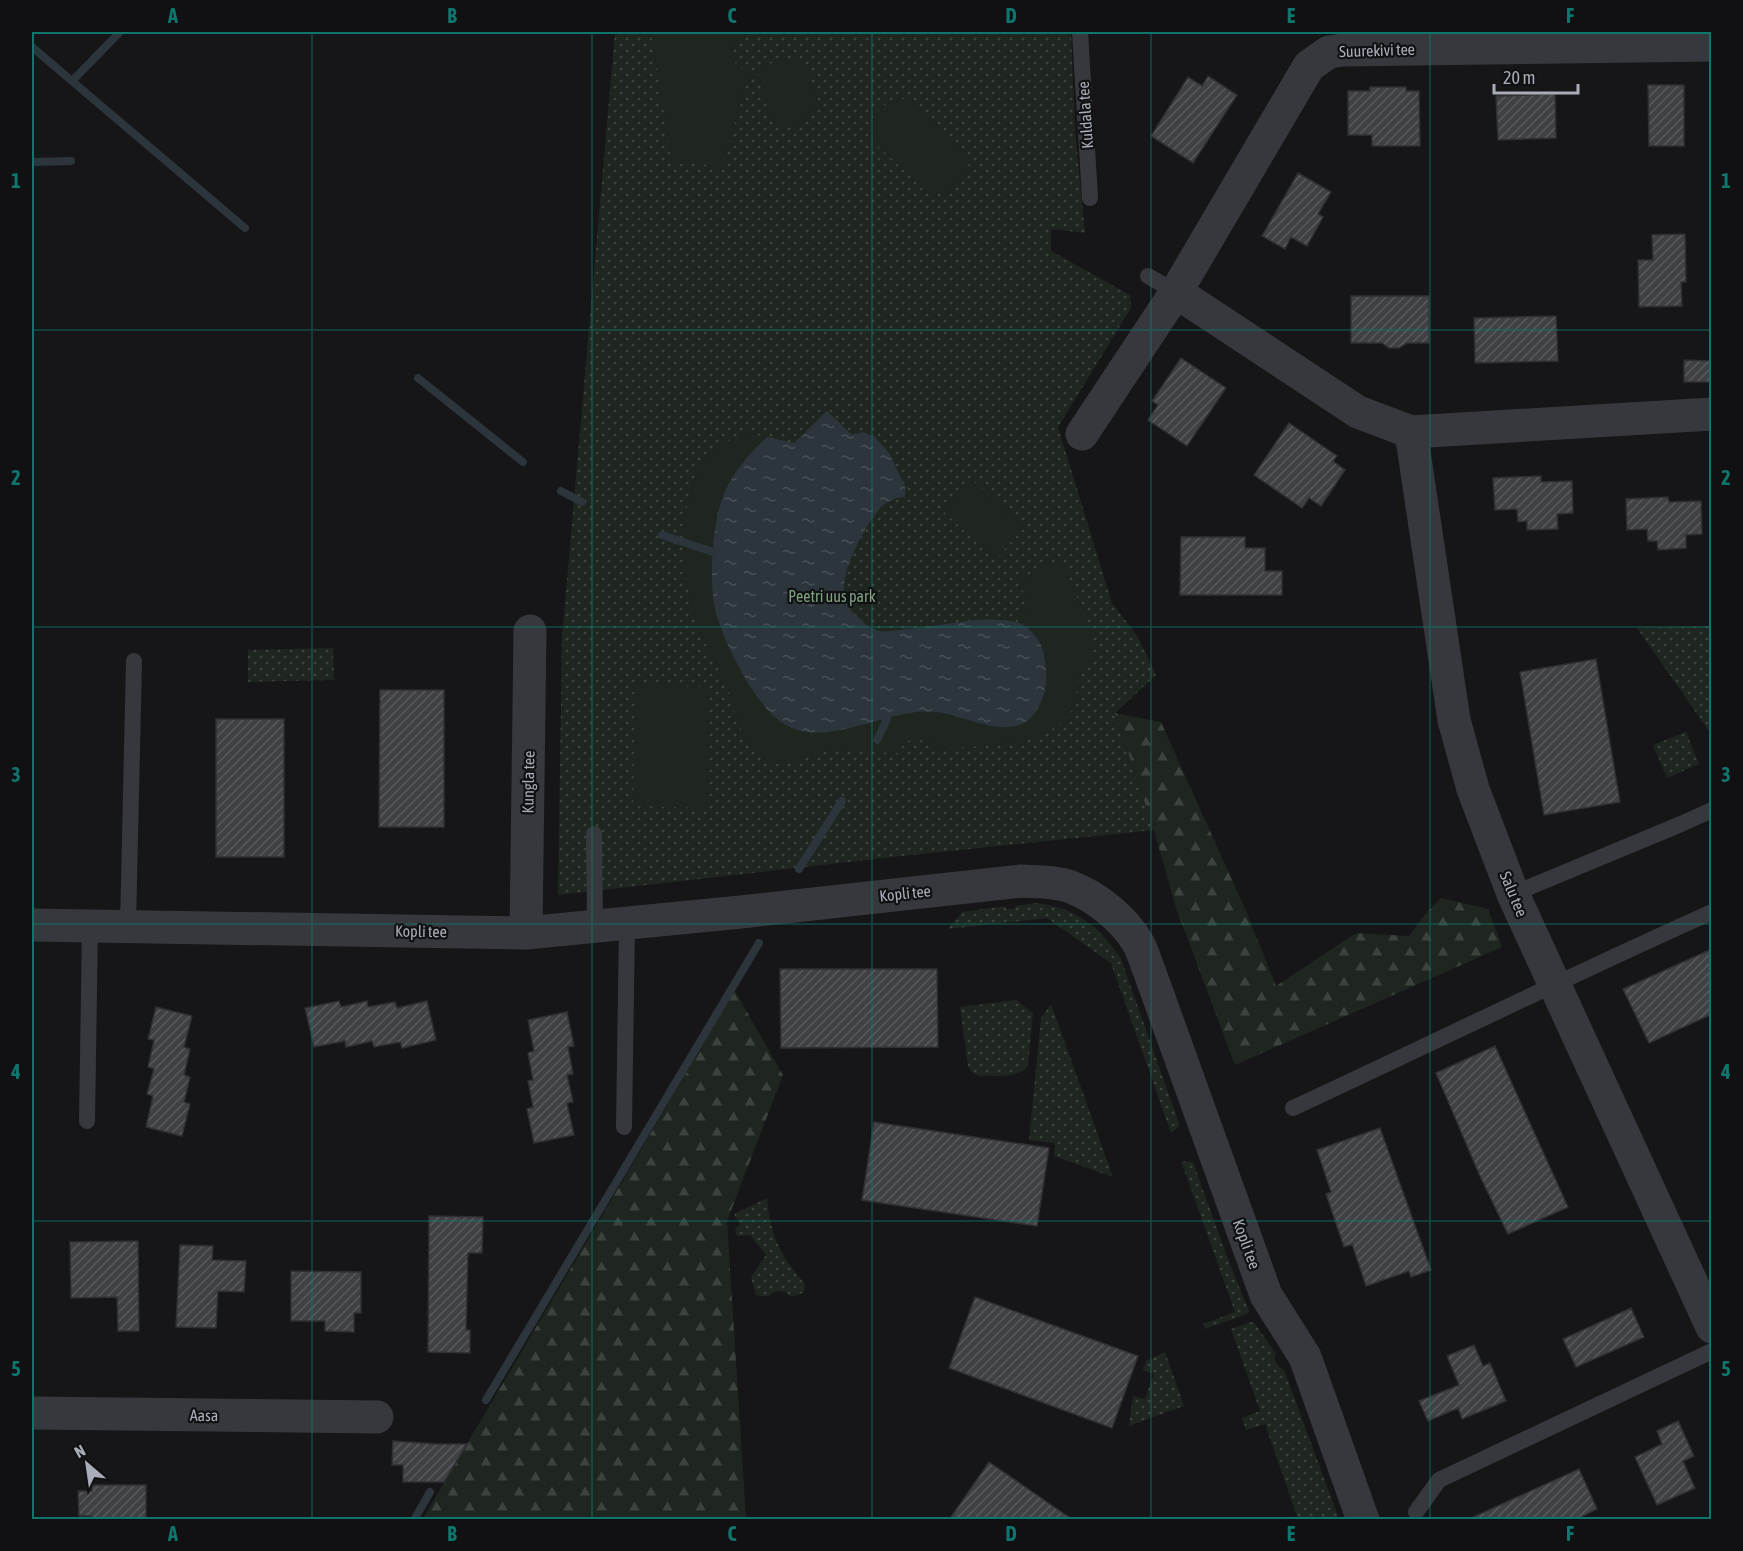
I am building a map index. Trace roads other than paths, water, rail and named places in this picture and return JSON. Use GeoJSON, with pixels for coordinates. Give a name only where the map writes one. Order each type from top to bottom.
{"type":"FeatureCollection","features":[{"type":"Feature","properties":{"kind":"street","name":"Suurekivi tee"},"geometry":{"type":"LineString","coordinates":[[1082,434],[1176,292],[1309,66],[1329,52],[1712,45]]}},
{"type":"Feature","properties":{"kind":"street"},"geometry":{"type":"LineString","coordinates":[[1176,292],[1358,412],[1411,432],[1712,414]]}},
{"type":"Feature","properties":{"kind":"street","name":"Salu tee"},"geometry":{"type":"LineString","coordinates":[[1411,432],[1454,720],[1473,789],[1514,894],[1554,986],[1712,1327]]}},
{"type":"Feature","properties":{"kind":"street","name":"Kungla tee"},"geometry":{"type":"LineString","coordinates":[[526,933],[530,631]]}},
{"type":"Feature","properties":{"kind":"street","name":"Kopli tee"},"geometry":{"type":"LineString","coordinates":[[32,925],[526,933],[1021,881],[1070,886],[1109,910],[1138,943],[1266,1295],[1305,1357],[1363,1520]]}},
{"type":"Feature","properties":{"kind":"street","name":"Aasa"},"geometry":{"type":"LineString","coordinates":[[32,1413],[377,1417]]}},
{"type":"Feature","properties":{"kind":"lane","name":"Kuldala tee"},"geometry":{"type":"LineString","coordinates":[[1080,32],[1090,198]]}},
{"type":"Feature","properties":{"kind":"lane"},"geometry":{"type":"LineString","coordinates":[[1148,276],[1176,292]]}},
{"type":"Feature","properties":{"kind":"lane"},"geometry":{"type":"LineString","coordinates":[[128,926],[134,661]]}},
{"type":"Feature","properties":{"kind":"lane"},"geometry":{"type":"LineString","coordinates":[[1514,894],[1712,810]]}},
{"type":"Feature","properties":{"kind":"lane"},"geometry":{"type":"LineString","coordinates":[[594,834],[595,927]]}},
{"type":"Feature","properties":{"kind":"lane"},"geometry":{"type":"LineString","coordinates":[[1293,1108],[1603,961],[1712,912]]}},
{"type":"Feature","properties":{"kind":"lane"},"geometry":{"type":"LineString","coordinates":[[624,1127],[627,924]]}},
{"type":"Feature","properties":{"kind":"lane"},"geometry":{"type":"LineString","coordinates":[[87,1121],[90,926]]}},
{"type":"Feature","properties":{"kind":"lane"},"geometry":{"type":"LineString","coordinates":[[1416,1512],[1439,1480],[1712,1351]]}},
{"type":"Feature","properties":{"kind":"water"},"geometry":{"type":"Polygon","coordinates":[[[827,411],[852,435],[863,432],[874,436],[889,453],[905,486],[905,497],[893,499],[881,507],[865,530],[854,552],[844,587],[848,607],[866,624],[880,631],[988,619],[1016,622],[1026,626],[1041,644],[1046,682],[1038,708],[1029,719],[1018,726],[991,726],[948,714],[927,711],[899,715],[834,731],[806,732],[780,721],[767,709],[751,688],[724,636],[716,613],[712,567],[717,516],[721,501],[739,468],[767,437],[794,443],[827,411]]]}},
{"type":"Feature","properties":{"kind":"waterway"},"geometry":{"type":"LineString","coordinates":[[72,81],[120,32]]}},
{"type":"Feature","properties":{"kind":"waterway"},"geometry":{"type":"LineString","coordinates":[[32,47],[245,228]]}},
{"type":"Feature","properties":{"kind":"waterway"},"geometry":{"type":"LineString","coordinates":[[32,162],[71,161]]}},
{"type":"Feature","properties":{"kind":"waterway"},"geometry":{"type":"LineString","coordinates":[[418,378],[523,462]]}},
{"type":"Feature","properties":{"kind":"waterway"},"geometry":{"type":"LineString","coordinates":[[561,491],[582,502]]}},
{"type":"Feature","properties":{"kind":"waterway"},"geometry":{"type":"LineString","coordinates":[[662,535],[713,552]]}},
{"type":"Feature","properties":{"kind":"waterway"},"geometry":{"type":"LineString","coordinates":[[877,740],[887,719]]}},
{"type":"Feature","properties":{"kind":"waterway"},"geometry":{"type":"LineString","coordinates":[[799,869],[842,801]]}},
{"type":"Feature","properties":{"kind":"waterway"},"geometry":{"type":"LineString","coordinates":[[486,1400],[759,943]]}},
{"type":"Feature","properties":{"kind":"waterway"},"geometry":{"type":"LineString","coordinates":[[414,1520],[430,1492]]}},
{"type":"Feature","properties":{"kind":"park label","name":"Peetri uus park"},"geometry":{"type":"Point","coordinates":[832,596]}}]}
